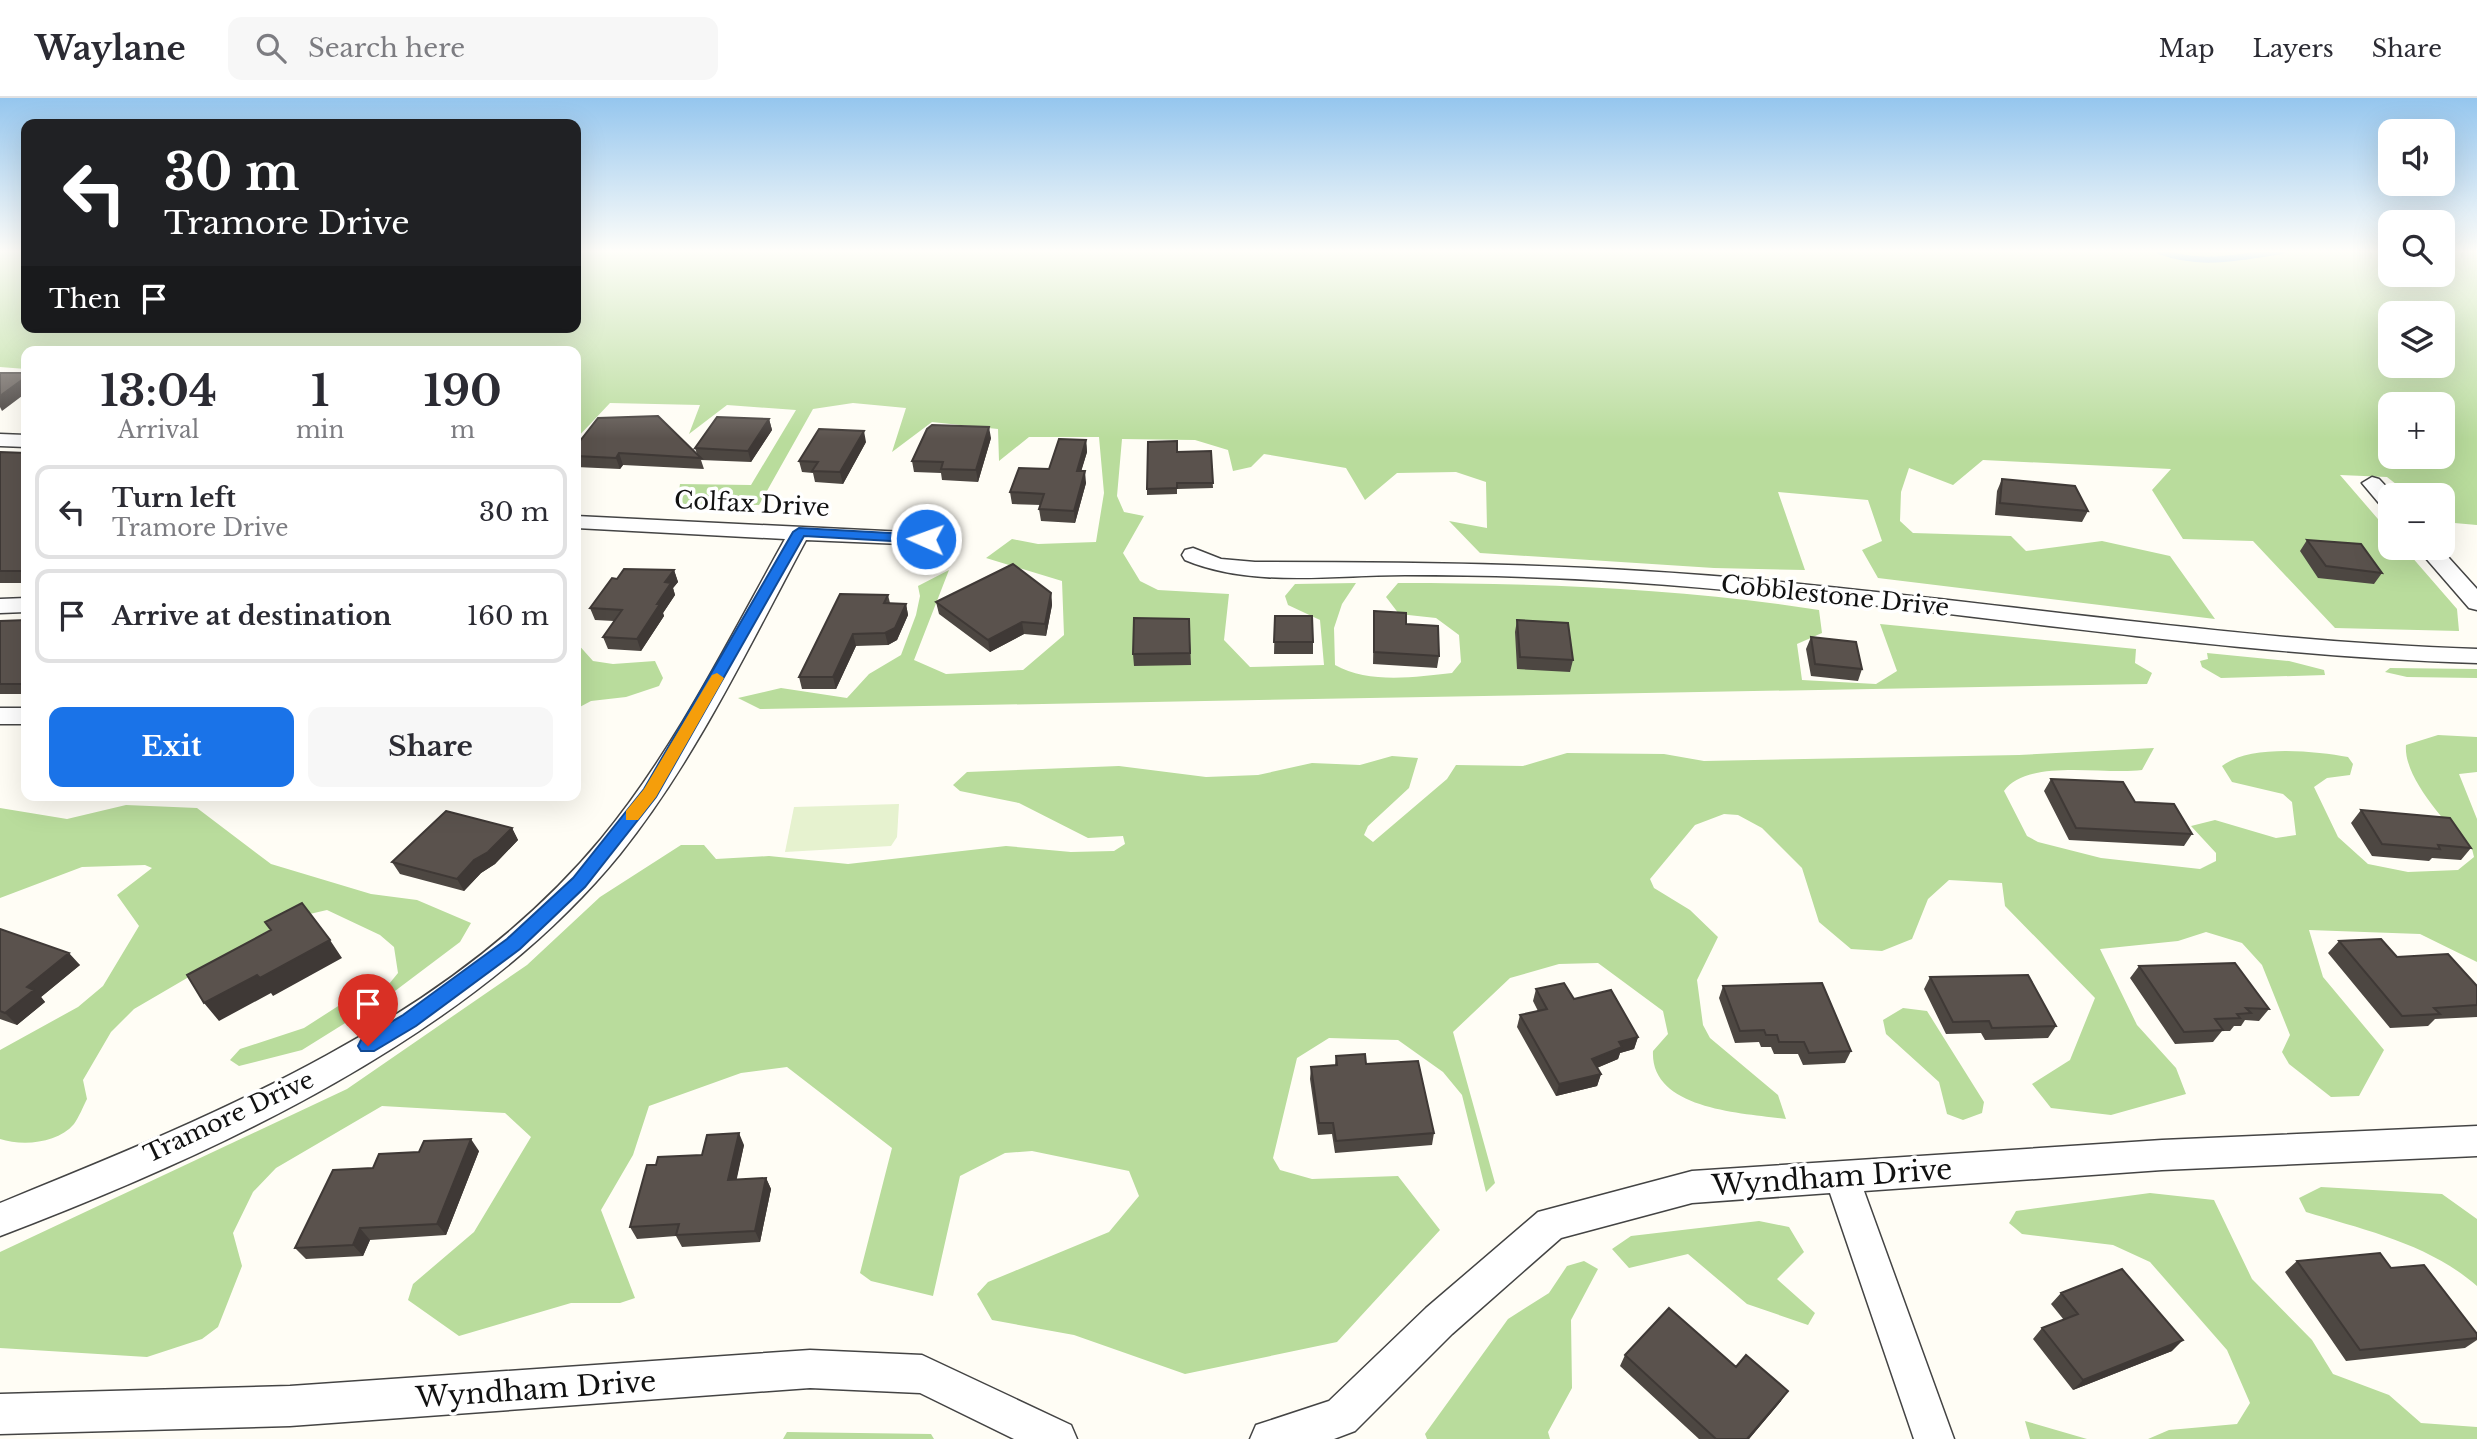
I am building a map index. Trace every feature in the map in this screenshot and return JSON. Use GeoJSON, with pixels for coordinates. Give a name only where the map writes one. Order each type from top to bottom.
{"type":"FeatureCollection","features":[{"type":"Feature","properties":{"kind":"street"},"geometry":{"type":"LineString","coordinates":[[0,440],[21,440]]}},
{"type":"Feature","properties":{"kind":"street"},"geometry":{"type":"LineString","coordinates":[[2372,483],[2378,490]]}},
{"type":"Feature","properties":{"kind":"street","name":"Colfax Drive"},"geometry":{"type":"LineString","coordinates":[[581,522],[926,539]]}},
{"type":"Feature","properties":{"kind":"street","name":"Tramore Drive"},"geometry":{"type":"LineString","coordinates":[[0,1220],[283,1096],[410,1021],[514,944],[579,882],[650,793],[799,532]]}},
{"type":"Feature","properties":{"kind":"street","name":"Cobblestone Drive"},"geometry":{"type":"LineString","coordinates":[[1193,555],[1217,565],[1255,569],[1498,569],[1643,578],[1846,595],[2138,632],[2325,651],[2477,656]]}},
{"type":"Feature","properties":{"kind":"street"},"geometry":{"type":"LineString","coordinates":[[2439,560],[2477,603]]}},
{"type":"Feature","properties":{"kind":"street"},"geometry":{"type":"LineString","coordinates":[[0,606],[21,605]]}},
{"type":"Feature","properties":{"kind":"street"},"geometry":{"type":"LineString","coordinates":[[0,716],[21,716]]}},
{"type":"Feature","properties":{"kind":"street","name":"Wyndham Drive"},"geometry":{"type":"LineString","coordinates":[[1269,1439],[1341,1417],[1439,1321],[1551,1224],[1692,1187],[2162,1155],[2477,1141]]}},
{"type":"Feature","properties":{"kind":"street"},"geometry":{"type":"LineString","coordinates":[[1842,1177],[1934,1439]]}},
{"type":"Feature","properties":{"kind":"street","name":"Wyndham Drive"},"geometry":{"type":"LineString","coordinates":[[0,1414],[290,1406],[810,1369],[922,1374],[1057,1439]]}},
{"type":"Feature","properties":{"kind":"green space"},"geometry":{"type":"Polygon","coordinates":[[[0,314],[21,314],[21,333],[581,333],[581,314],[2378,314],[2378,378],[2455,378],[2455,314],[2477,314],[2477,525],[2455,523],[2455,483],[2395,483],[2387,477],[2340,475],[2378,519],[2378,560],[2414,560],[2457,609],[2459,631],[2335,628],[2253,541],[2183,539],[2152,490],[2171,469],[1983,460],[1953,485],[1909,468],[1901,492],[1900,521],[1913,533],[2011,536],[2026,551],[2102,541],[2170,556],[2215,619],[1878,578],[1862,550],[1882,541],[1868,500],[1778,492],[1805,570],[1714,568],[1480,553],[1449,521],[1487,528],[1486,482],[1456,472],[1397,473],[1365,500],[1346,468],[1264,454],[1251,467],[1233,471],[1228,450],[1195,440],[1122,439],[1117,496],[1124,512],[1144,516],[1123,553],[1140,581],[1158,590],[1229,594],[1224,640],[1250,667],[1324,665],[1320,620],[1288,605],[1285,596],[1295,584],[1356,583],[1342,604],[1334,628],[1335,665],[1362,675],[1377,677],[1452,673],[1461,662],[1459,635],[1436,618],[1399,614],[1386,597],[1398,583],[1451,583],[1662,592],[1819,610],[1822,633],[1797,644],[1802,680],[1876,684],[1897,671],[1880,624],[2136,649],[2135,663],[2152,673],[2147,684],[760,709],[738,698],[781,688],[847,698],[869,674],[901,655],[916,615],[920,596],[918,586],[949,570],[914,660],[946,674],[1023,670],[1064,635],[1062,581],[986,558],[1012,539],[1038,544],[1096,542],[1104,493],[1099,437],[1029,437],[999,461],[998,429],[932,422],[892,452],[906,408],[853,403],[813,409],[759,505],[677,504],[680,484],[751,485],[796,410],[727,405],[689,434],[700,405],[610,403],[581,434],[581,346],[21,346],[21,369],[0,367],[0,314]]]}},
{"type":"Feature","properties":{"kind":"green space"},"geometry":{"type":"Polygon","coordinates":[[[581,648],[593,661],[613,664],[655,661],[663,678],[659,686],[626,697],[591,701],[581,706],[581,648]]]}},
{"type":"Feature","properties":{"kind":"green space"},"geometry":{"type":"Polygon","coordinates":[[[2207,653],[2289,661],[2324,670],[2325,675],[2221,678],[2202,667],[2200,661],[2208,659],[2207,653]]]}},
{"type":"Feature","properties":{"kind":"green space"},"geometry":{"type":"Polygon","coordinates":[[[2390,668],[2477,669],[2477,678],[2407,677],[2385,672],[2390,668]]]}},
{"type":"Feature","properties":{"kind":"green space"},"geometry":{"type":"Polygon","coordinates":[[[2438,735],[2477,737],[2477,772],[2459,774],[2477,819],[2477,962],[2420,934],[2309,930],[2323,977],[2384,1050],[2359,1096],[2331,1097],[2289,1064],[2282,1052],[2290,1035],[2262,965],[2242,943],[2206,932],[2178,941],[2100,949],[2137,1025],[2176,1068],[2186,1094],[2111,1115],[2051,1108],[2032,1084],[2070,1060],[2095,998],[2005,906],[2002,883],[1949,880],[1928,899],[1912,939],[1882,951],[1851,949],[1819,922],[1802,868],[1762,828],[1738,815],[1724,814],[1695,825],[1650,879],[1654,888],[1690,910],[1718,937],[1697,980],[1703,1025],[1710,1038],[1778,1095],[1786,1119],[1724,1110],[1682,1097],[1666,1086],[1656,1071],[1653,1051],[1668,1034],[1663,1011],[1598,963],[1559,964],[1510,978],[1453,1032],[1495,1183],[1486,1192],[1462,1095],[1443,1072],[1398,1040],[1329,1038],[1297,1058],[1273,1158],[1280,1170],[1312,1179],[1398,1176],[1440,1230],[1337,1342],[1185,1374],[1074,1335],[992,1320],[977,1294],[988,1282],[1109,1232],[1139,1196],[1129,1171],[1032,1151],[1005,1153],[960,1176],[933,1296],[871,1281],[860,1273],[892,1148],[787,1067],[741,1073],[649,1106],[633,1155],[601,1210],[635,1298],[620,1303],[571,1303],[459,1336],[408,1300],[413,1284],[474,1232],[531,1137],[505,1113],[382,1106],[276,1168],[253,1192],[233,1233],[242,1266],[218,1327],[202,1339],[147,1357],[0,1348],[0,1252],[347,1089],[527,965],[600,897],[681,845],[704,845],[716,859],[769,856],[848,864],[1006,846],[1071,852],[1114,851],[1125,844],[1123,836],[1088,838],[1019,803],[960,791],[953,785],[967,772],[1119,766],[1206,777],[1258,775],[1312,763],[1360,765],[1392,756],[1418,758],[1409,788],[1368,826],[1364,835],[1373,842],[1447,779],[1456,765],[1523,766],[1567,753],[1664,754],[1704,761],[2019,755],[2154,748],[2142,770],[2047,771],[2030,774],[2015,781],[2004,791],[2027,836],[2038,842],[2101,858],[2200,869],[2216,861],[2216,853],[2191,826],[2215,820],[2276,838],[2296,835],[2292,802],[2283,794],[2232,782],[2222,766],[2249,754],[2301,751],[2348,757],[2353,764],[2350,775],[2327,778],[2314,787],[2338,837],[2368,864],[2408,872],[2458,870],[2474,857],[2472,849],[2429,801],[2407,758],[2406,745],[2438,735]]]}},
{"type":"Feature","properties":{"kind":"green space"},"geometry":{"type":"Polygon","coordinates":[[[899,804],[897,837],[891,846],[785,852],[794,807],[899,804]]]}},
{"type":"Feature","properties":{"kind":"green space"},"geometry":{"type":"Polygon","coordinates":[[[126,805],[197,808],[271,864],[371,894],[417,900],[471,923],[460,942],[387,997],[302,1050],[239,1066],[230,1060],[240,1049],[304,1028],[346,1001],[389,984],[398,973],[394,947],[380,935],[327,910],[288,919],[134,1009],[111,1032],[83,1080],[87,1099],[76,1121],[67,1131],[39,1142],[0,1139],[0,1050],[78,1007],[103,986],[139,926],[117,895],[152,868],[145,865],[82,867],[0,898],[0,808],[67,819],[126,805]]]}},
{"type":"Feature","properties":{"kind":"green space"},"geometry":{"type":"Polygon","coordinates":[[[1903,1008],[1927,1011],[1984,1102],[1982,1113],[1963,1120],[1947,1114],[1939,1082],[1886,1034],[1883,1020],[1903,1008]]]}},
{"type":"Feature","properties":{"kind":"green space"},"geometry":{"type":"Polygon","coordinates":[[[2321,1187],[2442,1194],[2477,1219],[2477,1286],[2438,1259],[2417,1249],[2373,1232],[2306,1212],[2299,1198],[2321,1187]]]}},
{"type":"Feature","properties":{"kind":"green space"},"geometry":{"type":"Polygon","coordinates":[[[2150,1193],[2214,1200],[2252,1279],[2312,1340],[2333,1374],[2389,1395],[2421,1423],[2477,1427],[2477,1439],[2148,1439],[2169,1430],[2237,1424],[2250,1403],[2227,1350],[2150,1262],[2113,1245],[2022,1234],[2009,1223],[2016,1211],[2150,1193]]]}},
{"type":"Feature","properties":{"kind":"green space"},"geometry":{"type":"Polygon","coordinates":[[[1759,1221],[1789,1227],[1804,1252],[1777,1279],[1815,1313],[1808,1325],[1747,1304],[1688,1254],[1629,1268],[1612,1249],[1631,1236],[1759,1221]]]}},
{"type":"Feature","properties":{"kind":"green space"},"geometry":{"type":"Polygon","coordinates":[[[1584,1261],[1598,1269],[1571,1320],[1572,1388],[1548,1432],[1550,1439],[1427,1439],[1425,1434],[1508,1319],[1549,1293],[1567,1266],[1584,1261]]]}},
{"type":"Feature","properties":{"kind":"green space"},"geometry":{"type":"Polygon","coordinates":[[[2025,1421],[2087,1439],[2030,1439],[2025,1421]]]}},
{"type":"Feature","properties":{"kind":"green space"},"geometry":{"type":"Polygon","coordinates":[[[787,1432],[931,1434],[934,1439],[783,1439],[787,1432]]]}},
{"type":"Feature","properties":{"kind":"building"},"geometry":{"type":"Polygon","coordinates":[[[0,373],[21,373],[21,381],[0,396],[0,373]]]}},
{"type":"Feature","properties":{"kind":"building"},"geometry":{"type":"Polygon","coordinates":[[[658,416],[701,458],[619,453],[616,458],[581,456],[581,440],[598,418],[658,416]]]}},
{"type":"Feature","properties":{"kind":"building"},"geometry":{"type":"Polygon","coordinates":[[[717,417],[769,419],[748,451],[695,448],[717,417]]]}},
{"type":"Feature","properties":{"kind":"building"},"geometry":{"type":"Polygon","coordinates":[[[932,425],[989,427],[976,470],[941,469],[943,462],[912,461],[927,429],[932,425]]]}},
{"type":"Feature","properties":{"kind":"building"},"geometry":{"type":"Polygon","coordinates":[[[819,429],[864,431],[840,472],[812,471],[818,462],[799,461],[819,429]]]}},
{"type":"Feature","properties":{"kind":"building"},"geometry":{"type":"Polygon","coordinates":[[[1059,439],[1086,440],[1077,471],[1085,471],[1074,511],[1039,509],[1044,494],[1010,492],[1019,468],[1049,469],[1059,439]]]}},
{"type":"Feature","properties":{"kind":"building"},"geometry":{"type":"Polygon","coordinates":[[[1177,441],[1177,452],[1211,451],[1213,483],[1177,483],[1177,488],[1147,489],[1148,442],[1177,441]]]}},
{"type":"Feature","properties":{"kind":"building"},"geometry":{"type":"Polygon","coordinates":[[[0,452],[21,453],[21,571],[0,571],[0,452]]]}},
{"type":"Feature","properties":{"kind":"building"},"geometry":{"type":"Polygon","coordinates":[[[2002,479],[2075,486],[2088,511],[2000,503],[2002,479]]]}},
{"type":"Feature","properties":{"kind":"building"},"geometry":{"type":"Polygon","coordinates":[[[2307,540],[2361,544],[2382,573],[2326,566],[2307,540]]]}},
{"type":"Feature","properties":{"kind":"building"},"geometry":{"type":"Polygon","coordinates":[[[1013,564],[1051,593],[1045,624],[1022,622],[988,640],[936,602],[1013,564]]]}},
{"type":"Feature","properties":{"kind":"building"},"geometry":{"type":"Polygon","coordinates":[[[624,569],[674,570],[665,582],[671,583],[657,604],[660,604],[637,639],[603,637],[622,610],[590,608],[612,578],[617,579],[624,569]]]}},
{"type":"Feature","properties":{"kind":"building"},"geometry":{"type":"Polygon","coordinates":[[[840,594],[888,595],[884,603],[906,604],[895,628],[885,633],[853,634],[833,677],[799,677],[840,594]]]}},
{"type":"Feature","properties":{"kind":"building"},"geometry":{"type":"Polygon","coordinates":[[[1374,611],[1406,613],[1406,624],[1438,626],[1439,656],[1374,652],[1374,611]]]}},
{"type":"Feature","properties":{"kind":"building"},"geometry":{"type":"Polygon","coordinates":[[[1275,616],[1312,616],[1313,642],[1274,642],[1275,616]]]}},
{"type":"Feature","properties":{"kind":"building"},"geometry":{"type":"Polygon","coordinates":[[[1134,618],[1189,619],[1190,653],[1133,654],[1134,618]]]}},
{"type":"Feature","properties":{"kind":"building"},"geometry":{"type":"Polygon","coordinates":[[[21,620],[21,684],[0,684],[0,621],[21,620]]]}},
{"type":"Feature","properties":{"kind":"building"},"geometry":{"type":"Polygon","coordinates":[[[1517,620],[1568,623],[1573,660],[1520,657],[1517,620]]]}},
{"type":"Feature","properties":{"kind":"building"},"geometry":{"type":"Polygon","coordinates":[[[1811,637],[1856,642],[1862,669],[1815,664],[1811,637]]]}},
{"type":"Feature","properties":{"kind":"building"},"geometry":{"type":"Polygon","coordinates":[[[2051,779],[2123,782],[2135,802],[2174,804],[2192,834],[2076,828],[2051,779]]]}},
{"type":"Feature","properties":{"kind":"building"},"geometry":{"type":"Polygon","coordinates":[[[2361,810],[2450,818],[2471,848],[2438,845],[2440,849],[2382,844],[2361,810]]]}},
{"type":"Feature","properties":{"kind":"building"},"geometry":{"type":"Polygon","coordinates":[[[446,811],[512,828],[488,852],[474,860],[457,879],[392,862],[446,811]]]}},
{"type":"Feature","properties":{"kind":"building"},"geometry":{"type":"Polygon","coordinates":[[[302,903],[330,940],[260,978],[257,975],[204,1003],[187,975],[271,930],[265,922],[302,903]]]}},
{"type":"Feature","properties":{"kind":"building"},"geometry":{"type":"Polygon","coordinates":[[[0,929],[69,953],[27,987],[34,990],[5,1013],[0,1011],[0,929]]]}},
{"type":"Feature","properties":{"kind":"building"},"geometry":{"type":"Polygon","coordinates":[[[2381,939],[2397,957],[2448,954],[2477,986],[2477,1005],[2434,1008],[2440,1014],[2402,1016],[2339,941],[2381,939]]]}},
{"type":"Feature","properties":{"kind":"building"},"geometry":{"type":"Polygon","coordinates":[[[2235,963],[2269,1009],[2246,1008],[2251,1013],[2237,1014],[2240,1018],[2215,1019],[2223,1030],[2184,1032],[2139,966],[2235,963]]]}},
{"type":"Feature","properties":{"kind":"building"},"geometry":{"type":"Polygon","coordinates":[[[2028,975],[2056,1026],[1992,1028],[1989,1021],[1953,1022],[1930,977],[2028,975]]]}},
{"type":"Feature","properties":{"kind":"building"},"geometry":{"type":"Polygon","coordinates":[[[1564,983],[1574,999],[1611,990],[1638,1037],[1619,1042],[1622,1047],[1592,1059],[1601,1074],[1559,1084],[1520,1015],[1547,1009],[1536,989],[1564,983]]]}},
{"type":"Feature","properties":{"kind":"building"},"geometry":{"type":"Polygon","coordinates":[[[1822,983],[1851,1051],[1809,1053],[1804,1042],[1779,1042],[1777,1035],[1766,1035],[1764,1030],[1740,1031],[1723,986],[1822,983]]]}},
{"type":"Feature","properties":{"kind":"building"},"geometry":{"type":"Polygon","coordinates":[[[1365,1054],[1366,1064],[1418,1061],[1434,1133],[1336,1141],[1333,1123],[1319,1123],[1311,1067],[1337,1065],[1336,1056],[1365,1054]]]}},
{"type":"Feature","properties":{"kind":"building"},"geometry":{"type":"Polygon","coordinates":[[[739,1133],[728,1180],[766,1178],[755,1231],[676,1235],[679,1224],[630,1227],[647,1165],[656,1165],[658,1157],[702,1155],[707,1135],[739,1133]]]}},
{"type":"Feature","properties":{"kind":"building"},"geometry":{"type":"Polygon","coordinates":[[[471,1139],[437,1224],[360,1228],[353,1245],[295,1248],[333,1170],[373,1168],[379,1154],[419,1152],[424,1141],[471,1139]]]}},
{"type":"Feature","properties":{"kind":"building"},"geometry":{"type":"Polygon","coordinates":[[[2380,1253],[2391,1268],[2424,1265],[2477,1334],[2477,1338],[2360,1350],[2297,1261],[2380,1253]]]}},
{"type":"Feature","properties":{"kind":"building"},"geometry":{"type":"Polygon","coordinates":[[[2122,1269],[2183,1340],[2083,1380],[2042,1328],[2078,1314],[2061,1293],[2122,1269]]]}},
{"type":"Feature","properties":{"kind":"building"},"geometry":{"type":"Polygon","coordinates":[[[1669,1308],[1736,1367],[1746,1355],[1788,1391],[1747,1439],[1716,1439],[1625,1355],[1669,1308]]]}},
{"type":"Feature","properties":{"kind":"slow traffic"},"geometry":{"type":"LineString","coordinates":[[632,816],[650,793],[717,678]]}},
{"type":"Feature","properties":{"kind":"route"},"geometry":{"type":"LineString","coordinates":[[368,1046],[410,1021],[514,944],[579,882],[650,793],[799,532],[926,539]]}}]}
